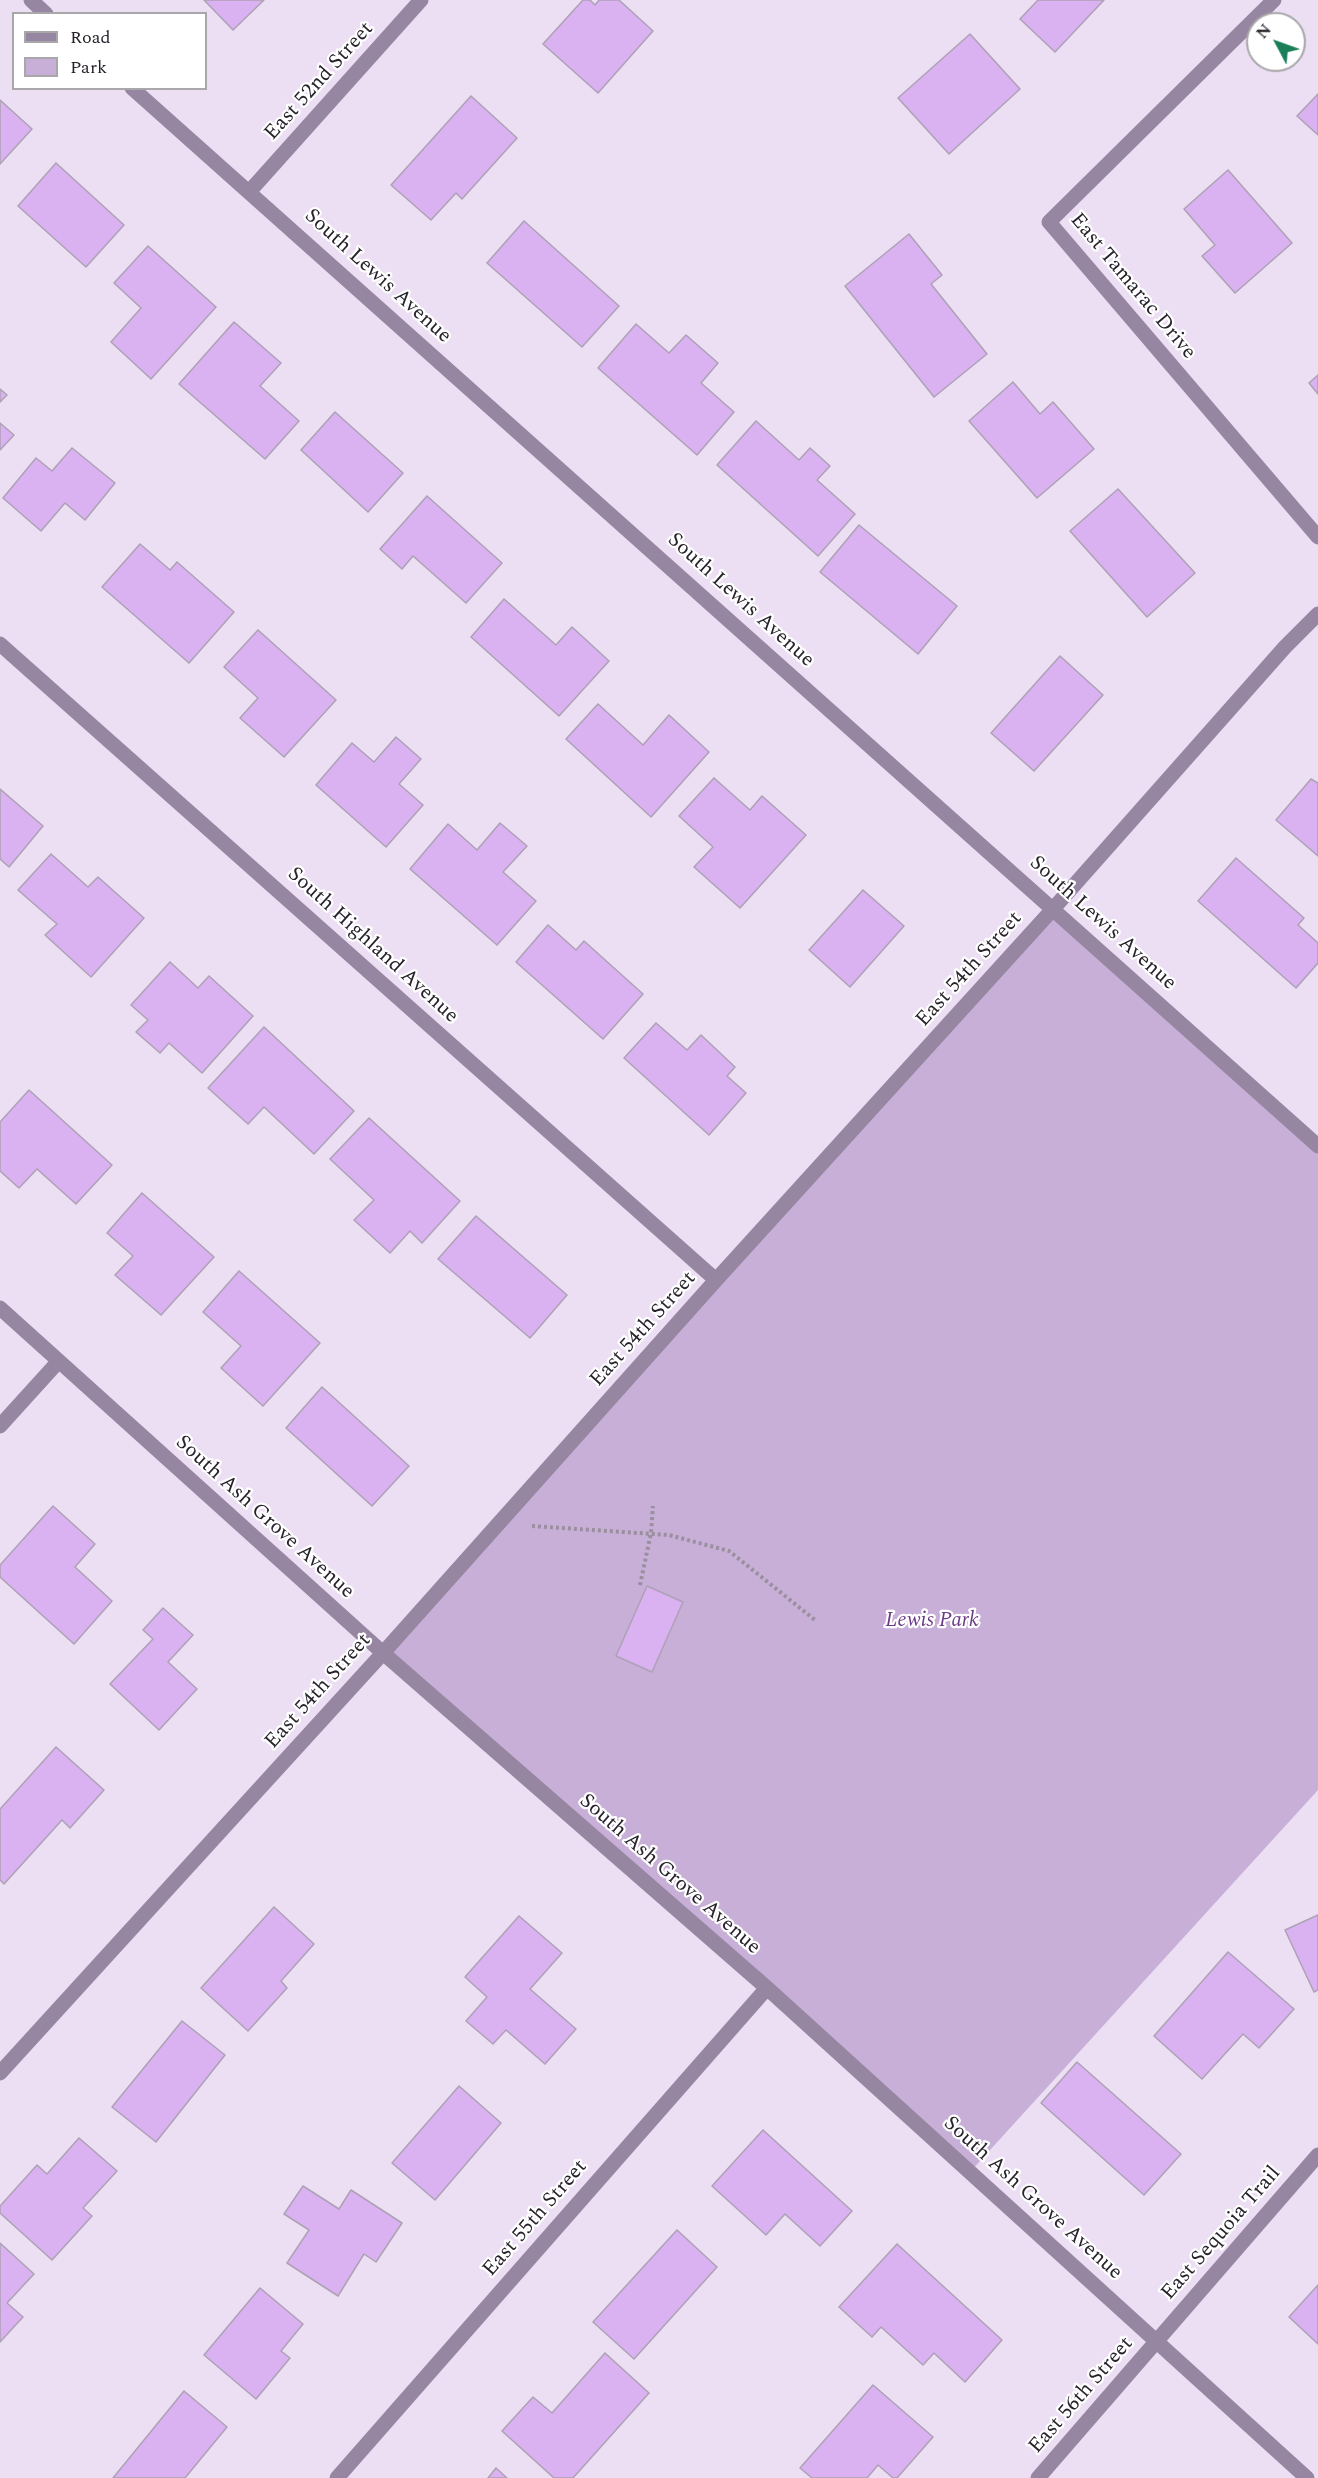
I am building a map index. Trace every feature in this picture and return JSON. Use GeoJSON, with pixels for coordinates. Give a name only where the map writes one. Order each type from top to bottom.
{"type":"FeatureCollection","features":[{"type":"Feature","properties":{"kind":"street"},"geometry":{"type":"LineString","coordinates":[[31,0],[44,12]]}},
{"type":"Feature","properties":{"kind":"street","name":"East 52nd Street"},"geometry":{"type":"LineString","coordinates":[[249,192],[421,0]]}},
{"type":"Feature","properties":{"kind":"street","name":"East Tamarac Drive"},"geometry":{"type":"LineString","coordinates":[[1275,0],[1049,222],[1318,537]]}},
{"type":"Feature","properties":{"kind":"street","name":"South Lewis Avenue"},"geometry":{"type":"LineString","coordinates":[[134,90],[1318,1146]]}},
{"type":"Feature","properties":{"kind":"street","name":"East 54th Street"},"geometry":{"type":"LineString","coordinates":[[0,2073],[383,1653],[716,1280],[1053,909],[1285,647],[1318,614]]}},
{"type":"Feature","properties":{"kind":"street","name":"South Highland Avenue"},"geometry":{"type":"LineString","coordinates":[[0,644],[716,1280]]}},
{"type":"Feature","properties":{"kind":"street","name":"South Ash Grove Avenue"},"geometry":{"type":"LineString","coordinates":[[0,1308],[383,1653],[767,1988],[1307,2478]]}},
{"type":"Feature","properties":{"kind":"street"},"geometry":{"type":"LineString","coordinates":[[0,1426],[58,1362]]}},
{"type":"Feature","properties":{"kind":"street","name":"East 55th Street"},"geometry":{"type":"LineString","coordinates":[[337,2478],[767,1988]]}},
{"type":"Feature","properties":{"kind":"street","name":"East Sequoia Trail"},"geometry":{"type":"LineString","coordinates":[[1157,2341],[1318,2155]]}},
{"type":"Feature","properties":{"kind":"street","name":"East 56th Street"},"geometry":{"type":"LineString","coordinates":[[1038,2478],[1157,2341]]}},
{"type":"Feature","properties":{"kind":"path"},"geometry":{"type":"LineString","coordinates":[[640,1585],[651,1533],[653,1506]]}},
{"type":"Feature","properties":{"kind":"path"},"geometry":{"type":"LineString","coordinates":[[498,1524],[669,1534],[729,1551],[815,1620]]}},
{"type":"Feature","properties":{"kind":"green space","name":"Lewis Park"},"geometry":{"type":"Polygon","coordinates":[[[1053,909],[1318,1146],[1318,1790],[970,2172],[383,1653],[1053,909]]]}},
{"type":"Feature","properties":{"kind":"building"},"geometry":{"type":"Polygon","coordinates":[[[204,0],[264,0],[233,30],[204,0]]]}},
{"type":"Feature","properties":{"kind":"building"},"geometry":{"type":"Polygon","coordinates":[[[583,0],[590,0],[595,5],[599,0],[619,0],[653,31],[598,93],[543,44],[583,0]]]}},
{"type":"Feature","properties":{"kind":"building"},"geometry":{"type":"Polygon","coordinates":[[[1038,0],[1104,0],[1055,52],[1020,19],[1038,0]]]}},
{"type":"Feature","properties":{"kind":"building"},"geometry":{"type":"Polygon","coordinates":[[[970,34],[1020,89],[949,154],[898,98],[970,34]]]}},
{"type":"Feature","properties":{"kind":"building"},"geometry":{"type":"Polygon","coordinates":[[[1318,94],[1318,135],[1297,116],[1318,94]]]}},
{"type":"Feature","properties":{"kind":"building"},"geometry":{"type":"Polygon","coordinates":[[[471,96],[517,138],[462,199],[456,193],[431,220],[391,185],[471,96]]]}},
{"type":"Feature","properties":{"kind":"building"},"geometry":{"type":"Polygon","coordinates":[[[0,100],[32,129],[0,164],[0,100]]]}},
{"type":"Feature","properties":{"kind":"building"},"geometry":{"type":"Polygon","coordinates":[[[56,163],[124,225],[86,267],[18,206],[56,163]]]}},
{"type":"Feature","properties":{"kind":"building"},"geometry":{"type":"Polygon","coordinates":[[[1228,170],[1292,243],[1235,293],[1202,256],[1215,245],[1184,209],[1228,170]]]}},
{"type":"Feature","properties":{"kind":"building"},"geometry":{"type":"Polygon","coordinates":[[[524,221],[619,306],[582,347],[487,263],[524,221]]]}},
{"type":"Feature","properties":{"kind":"building"},"geometry":{"type":"Polygon","coordinates":[[[909,234],[942,275],[931,284],[987,354],[934,397],[845,286],[909,234]]]}},
{"type":"Feature","properties":{"kind":"building"},"geometry":{"type":"Polygon","coordinates":[[[148,246],[216,307],[151,379],[111,342],[141,308],[114,283],[148,246]]]}},
{"type":"Feature","properties":{"kind":"building"},"geometry":{"type":"Polygon","coordinates":[[[234,322],[281,363],[260,386],[299,421],[265,459],[179,384],[234,322]]]}},
{"type":"Feature","properties":{"kind":"building"},"geometry":{"type":"Polygon","coordinates":[[[636,324],[669,353],[686,335],[718,363],[701,383],[734,412],[697,455],[598,368],[636,324]]]}},
{"type":"Feature","properties":{"kind":"building"},"geometry":{"type":"Polygon","coordinates":[[[1318,375],[1318,394],[1309,383],[1318,375]]]}},
{"type":"Feature","properties":{"kind":"building"},"geometry":{"type":"Polygon","coordinates":[[[1013,382],[1040,414],[1053,402],[1094,449],[1037,498],[969,421],[1013,382]]]}},
{"type":"Feature","properties":{"kind":"building"},"geometry":{"type":"Polygon","coordinates":[[[0,389],[7,395],[0,402],[0,389]]]}},
{"type":"Feature","properties":{"kind":"building"},"geometry":{"type":"Polygon","coordinates":[[[335,412],[403,473],[368,512],[301,450],[335,412]]]}},
{"type":"Feature","properties":{"kind":"building"},"geometry":{"type":"Polygon","coordinates":[[[756,421],[799,460],[810,448],[830,466],[817,480],[855,514],[818,556],[717,465],[756,421]]]}},
{"type":"Feature","properties":{"kind":"building"},"geometry":{"type":"Polygon","coordinates":[[[0,423],[14,435],[0,450],[0,423]]]}},
{"type":"Feature","properties":{"kind":"building"},"geometry":{"type":"Polygon","coordinates":[[[72,448],[115,483],[85,520],[65,503],[41,531],[3,498],[36,458],[52,471],[72,448]]]}},
{"type":"Feature","properties":{"kind":"building"},"geometry":{"type":"Polygon","coordinates":[[[1118,489],[1195,573],[1147,617],[1070,531],[1118,489]]]}},
{"type":"Feature","properties":{"kind":"building"},"geometry":{"type":"Polygon","coordinates":[[[427,496],[502,563],[466,603],[413,556],[402,569],[380,549],[427,496]]]}},
{"type":"Feature","properties":{"kind":"building"},"geometry":{"type":"Polygon","coordinates":[[[859,525],[957,606],[918,654],[820,572],[859,525]]]}},
{"type":"Feature","properties":{"kind":"building"},"geometry":{"type":"Polygon","coordinates":[[[140,544],[170,570],[177,562],[234,612],[189,663],[102,587],[140,544]]]}},
{"type":"Feature","properties":{"kind":"building"},"geometry":{"type":"Polygon","coordinates":[[[504,599],[556,645],[572,627],[609,661],[559,716],[471,637],[504,599]]]}},
{"type":"Feature","properties":{"kind":"building"},"geometry":{"type":"Polygon","coordinates":[[[258,630],[336,700],[284,757],[240,718],[258,698],[224,667],[258,630]]]}},
{"type":"Feature","properties":{"kind":"building"},"geometry":{"type":"Polygon","coordinates":[[[1060,656],[1103,695],[1034,771],[991,733],[1060,656]]]}},
{"type":"Feature","properties":{"kind":"building"},"geometry":{"type":"Polygon","coordinates":[[[598,704],[643,745],[669,715],[709,752],[651,817],[566,739],[598,704]]]}},
{"type":"Feature","properties":{"kind":"building"},"geometry":{"type":"Polygon","coordinates":[[[396,737],[421,759],[399,784],[423,805],[386,847],[316,785],[352,743],[374,762],[396,737]]]}},
{"type":"Feature","properties":{"kind":"building"},"geometry":{"type":"Polygon","coordinates":[[[714,778],[750,810],[762,796],[806,835],[740,908],[694,867],[713,847],[679,816],[714,778]]]}},
{"type":"Feature","properties":{"kind":"building"},"geometry":{"type":"Polygon","coordinates":[[[1311,779],[1318,783],[1318,856],[1276,820],[1311,779]]]}},
{"type":"Feature","properties":{"kind":"building"},"geometry":{"type":"Polygon","coordinates":[[[0,789],[43,826],[9,867],[0,859],[0,789]]]}},
{"type":"Feature","properties":{"kind":"building"},"geometry":{"type":"Polygon","coordinates":[[[500,823],[527,846],[503,872],[536,901],[497,945],[410,869],[448,824],[477,850],[500,823]]]}},
{"type":"Feature","properties":{"kind":"building"},"geometry":{"type":"Polygon","coordinates":[[[51,854],[88,887],[98,877],[144,918],[91,977],[45,935],[57,924],[18,890],[51,854]]]}},
{"type":"Feature","properties":{"kind":"building"},"geometry":{"type":"Polygon","coordinates":[[[1236,858],[1304,918],[1298,925],[1318,943],[1318,963],[1296,988],[1198,901],[1236,858]]]}},
{"type":"Feature","properties":{"kind":"building"},"geometry":{"type":"Polygon","coordinates":[[[863,890],[904,926],[850,987],[809,950],[863,890]]]}},
{"type":"Feature","properties":{"kind":"building"},"geometry":{"type":"Polygon","coordinates":[[[548,925],[576,950],[584,941],[643,994],[603,1039],[516,962],[548,925]]]}},
{"type":"Feature","properties":{"kind":"building"},"geometry":{"type":"Polygon","coordinates":[[[170,962],[198,988],[209,976],[253,1016],[202,1073],[169,1043],[160,1053],[136,1032],[148,1020],[131,1005],[170,962]]]}},
{"type":"Feature","properties":{"kind":"building"},"geometry":{"type":"Polygon","coordinates":[[[656,1023],[687,1050],[701,1035],[735,1067],[727,1076],[746,1093],[709,1135],[624,1058],[656,1023]]]}},
{"type":"Feature","properties":{"kind":"building"},"geometry":{"type":"Polygon","coordinates":[[[264,1027],[354,1111],[314,1154],[264,1107],[248,1124],[208,1088],[264,1027]]]}},
{"type":"Feature","properties":{"kind":"building"},"geometry":{"type":"Polygon","coordinates":[[[29,1090],[112,1165],[76,1204],[37,1169],[19,1188],[0,1171],[0,1122],[29,1090]]]}},
{"type":"Feature","properties":{"kind":"building"},"geometry":{"type":"Polygon","coordinates":[[[369,1118],[460,1201],[422,1243],[410,1231],[390,1253],[354,1220],[374,1200],[330,1159],[369,1118]]]}},
{"type":"Feature","properties":{"kind":"building"},"geometry":{"type":"Polygon","coordinates":[[[142,1193],[214,1257],[161,1315],[115,1275],[133,1256],[107,1233],[142,1193]]]}},
{"type":"Feature","properties":{"kind":"building"},"geometry":{"type":"Polygon","coordinates":[[[476,1216],[567,1295],[530,1338],[438,1259],[476,1216]]]}},
{"type":"Feature","properties":{"kind":"building"},"geometry":{"type":"Polygon","coordinates":[[[239,1271],[320,1343],[263,1406],[221,1368],[241,1346],[203,1312],[239,1271]]]}},
{"type":"Feature","properties":{"kind":"building"},"geometry":{"type":"Polygon","coordinates":[[[322,1387],[409,1466],[372,1506],[286,1428],[322,1387]]]}},
{"type":"Feature","properties":{"kind":"building"},"geometry":{"type":"Polygon","coordinates":[[[53,1506],[95,1544],[75,1567],[112,1601],[74,1644],[0,1577],[0,1565],[53,1506]]]}},
{"type":"Feature","properties":{"kind":"building"},"geometry":{"type":"Polygon","coordinates":[[[647,1586],[683,1602],[652,1672],[616,1656],[647,1586]]]}},
{"type":"Feature","properties":{"kind":"building"},"geometry":{"type":"Polygon","coordinates":[[[163,1608],[193,1635],[168,1662],[197,1689],[159,1730],[110,1684],[153,1639],[143,1630],[163,1608]]]}},
{"type":"Feature","properties":{"kind":"building"},"geometry":{"type":"Polygon","coordinates":[[[56,1747],[104,1790],[70,1828],[62,1820],[4,1884],[0,1880],[0,1809],[56,1747]]]}},
{"type":"Feature","properties":{"kind":"building"},"geometry":{"type":"Polygon","coordinates":[[[274,1907],[314,1944],[281,1981],[287,1988],[248,2031],[201,1988],[274,1907]]]}},
{"type":"Feature","properties":{"kind":"building"},"geometry":{"type":"Polygon","coordinates":[[[1318,1915],[1318,1990],[1314,1992],[1285,1930],[1318,1915]]]}},
{"type":"Feature","properties":{"kind":"building"},"geometry":{"type":"Polygon","coordinates":[[[519,1916],[562,1953],[530,1989],[576,2029],[545,2064],[506,2030],[493,2044],[466,2021],[487,1997],[465,1977],[519,1916]]]}},
{"type":"Feature","properties":{"kind":"building"},"geometry":{"type":"Polygon","coordinates":[[[1228,1952],[1294,2009],[1259,2048],[1243,2034],[1202,2079],[1154,2036],[1228,1952]]]}},
{"type":"Feature","properties":{"kind":"building"},"geometry":{"type":"Polygon","coordinates":[[[182,2021],[225,2055],[156,2142],[112,2107],[182,2021]]]}},
{"type":"Feature","properties":{"kind":"building"},"geometry":{"type":"Polygon","coordinates":[[[1077,2062],[1181,2154],[1144,2195],[1041,2103],[1077,2062]]]}},
{"type":"Feature","properties":{"kind":"building"},"geometry":{"type":"Polygon","coordinates":[[[459,2086],[501,2123],[435,2200],[392,2163],[459,2086]]]}},
{"type":"Feature","properties":{"kind":"building"},"geometry":{"type":"Polygon","coordinates":[[[763,2130],[852,2211],[820,2246],[785,2214],[766,2235],[712,2186],[763,2130]]]}},
{"type":"Feature","properties":{"kind":"building"},"geometry":{"type":"Polygon","coordinates":[[[79,2138],[117,2171],[83,2208],[92,2216],[52,2260],[0,2213],[0,2206],[37,2165],[47,2174],[79,2138]]]}},
{"type":"Feature","properties":{"kind":"building"},"geometry":{"type":"Polygon","coordinates":[[[303,2186],[339,2209],[351,2190],[402,2223],[376,2262],[364,2254],[338,2296],[287,2263],[309,2230],[284,2214],[303,2186]]]}},
{"type":"Feature","properties":{"kind":"building"},"geometry":{"type":"Polygon","coordinates":[[[677,2230],[717,2267],[634,2359],[593,2322],[677,2230]]]}},
{"type":"Feature","properties":{"kind":"building"},"geometry":{"type":"Polygon","coordinates":[[[0,2243],[34,2274],[7,2303],[23,2317],[0,2342],[0,2243]]]}},
{"type":"Feature","properties":{"kind":"building"},"geometry":{"type":"Polygon","coordinates":[[[897,2244],[1002,2340],[965,2382],[934,2353],[923,2365],[881,2327],[872,2337],[839,2307],[897,2244]]]}},
{"type":"Feature","properties":{"kind":"building"},"geometry":{"type":"Polygon","coordinates":[[[1318,2285],[1318,2344],[1289,2317],[1318,2285]]]}},
{"type":"Feature","properties":{"kind":"building"},"geometry":{"type":"Polygon","coordinates":[[[260,2288],[303,2324],[281,2351],[290,2358],[256,2399],[204,2355],[260,2288]]]}},
{"type":"Feature","properties":{"kind":"building"},"geometry":{"type":"Polygon","coordinates":[[[605,2353],[649,2393],[573,2478],[554,2478],[502,2431],[533,2397],[552,2413],[605,2353]]]}},
{"type":"Feature","properties":{"kind":"building"},"geometry":{"type":"Polygon","coordinates":[[[873,2385],[933,2437],[897,2478],[893,2478],[878,2465],[867,2478],[812,2478],[800,2468],[873,2385]]]}},
{"type":"Feature","properties":{"kind":"building"},"geometry":{"type":"Polygon","coordinates":[[[184,2391],[227,2427],[185,2478],[113,2478],[184,2391]]]}},
{"type":"Feature","properties":{"kind":"building"},"geometry":{"type":"Polygon","coordinates":[[[496,2468],[507,2478],[488,2478],[496,2468]]]}}]}
